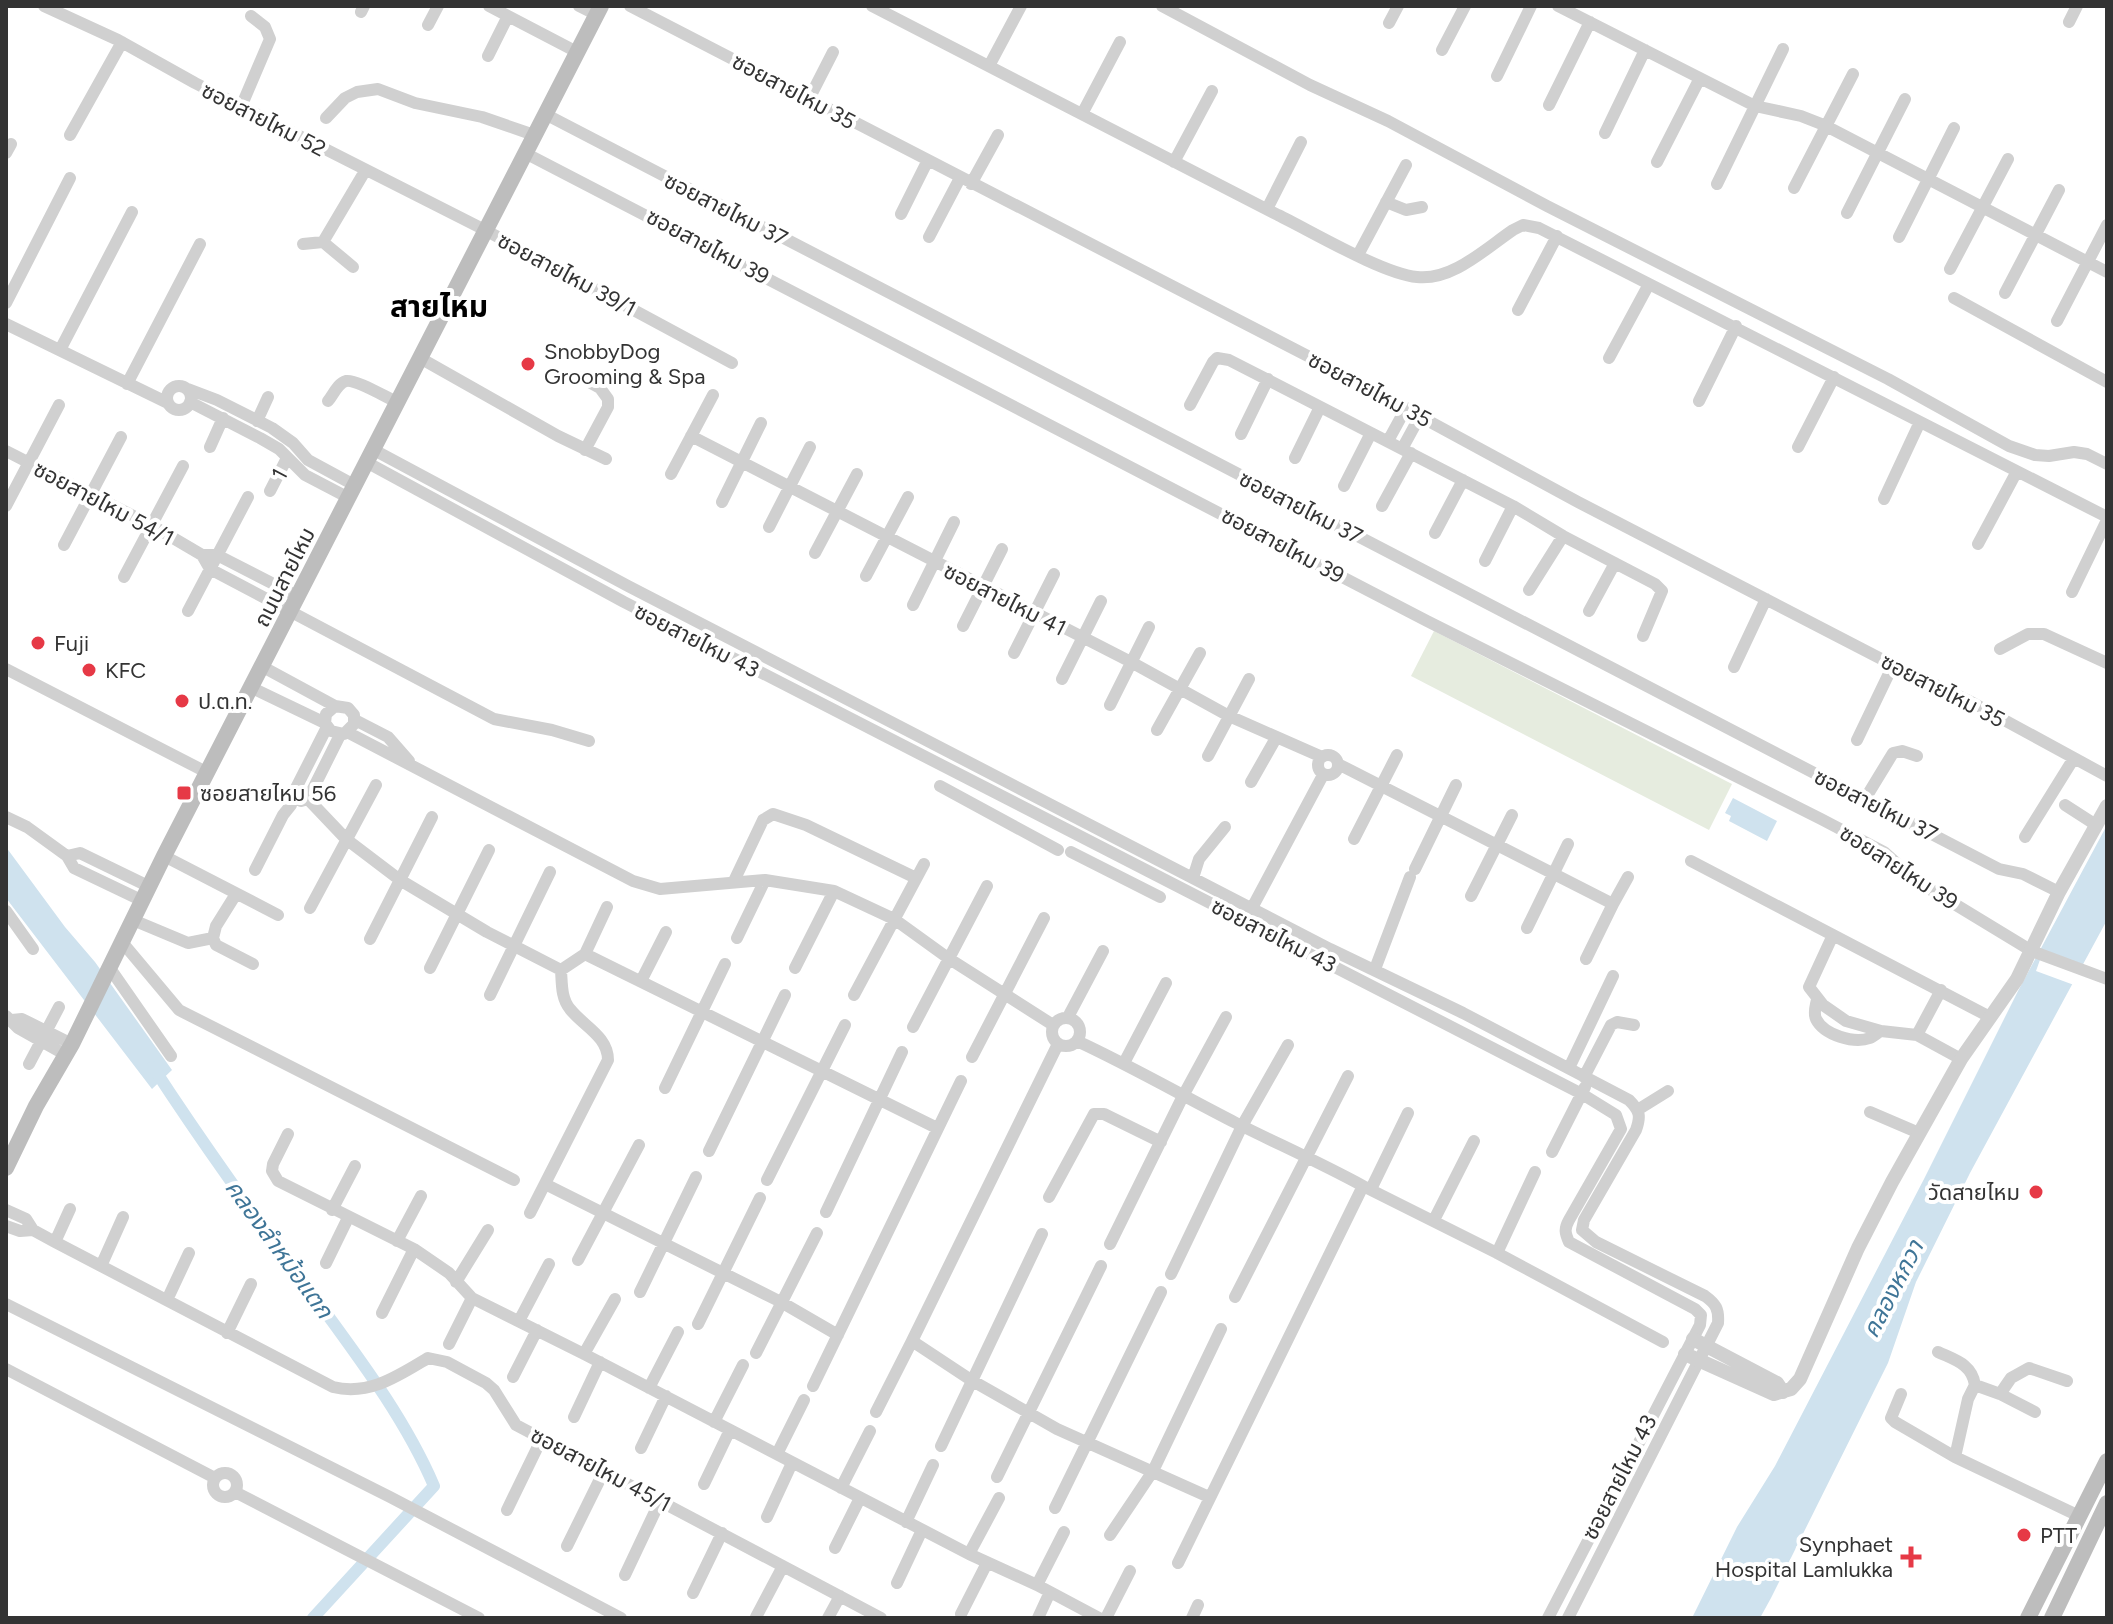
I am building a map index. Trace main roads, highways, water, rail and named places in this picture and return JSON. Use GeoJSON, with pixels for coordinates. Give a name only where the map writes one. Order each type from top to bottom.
{"type":"FeatureCollection","features":[{"type":"Feature","properties":{"kind":"main road","name":"ถนนสายไหม"},"geometry":{"type":"LineString","coordinates":[[6,1168],[599,11]]}},
{"type":"Feature","properties":{"kind":"main road"},"geometry":{"type":"LineString","coordinates":[[2028,1618],[2107,1461]]}},
{"type":"Feature","properties":{"kind":"main road"},"geometry":{"type":"LineString","coordinates":[[2052,1618],[2105,1513]]}},
{"type":"Feature","properties":{"kind":"water"},"geometry":{"type":"Polygon","coordinates":[[[1733,798],[1777,821],[1767,841],[1729,821],[1731,816],[1725,813],[1733,798]]]}},
{"type":"Feature","properties":{"kind":"water","name":"คลองหกวา"},"geometry":{"type":"Polygon","coordinates":[[[2107,825],[2107,920],[1970,1173],[1916,1282],[1888,1363],[1771,1598],[1760,1618],[1692,1618],[1737,1527],[1775,1466],[2018,991],[2107,825]]]}},
{"type":"Feature","properties":{"kind":"water"},"geometry":{"type":"Polygon","coordinates":[[[6,847],[95,962],[172,1070],[152,1089],[6,898],[6,847]]]}},
{"type":"Feature","properties":{"kind":"waterway","name":"คลองลำหม้อแตก"},"geometry":{"type":"LineString","coordinates":[[153,1067],[378,1386],[434,1486],[313,1618]]}},
{"type":"Feature","properties":{"kind":"place","name":"SnobbyDog Grooming & Spa"},"geometry":{"type":"Point","coordinates":[528,364]}},
{"type":"Feature","properties":{"kind":"place","name":"Fuji"},"geometry":{"type":"Point","coordinates":[38,643]}},
{"type":"Feature","properties":{"kind":"place","name":"KFC"},"geometry":{"type":"Point","coordinates":[89,670]}},
{"type":"Feature","properties":{"kind":"place","name":"ป.ต.ท."},"geometry":{"type":"Point","coordinates":[182,701]}},
{"type":"Feature","properties":{"kind":"place","name":"ซอยสายไหม 56"},"geometry":{"type":"Point","coordinates":[184,793]}},
{"type":"Feature","properties":{"kind":"place","name":"วัดสายไหม"},"geometry":{"type":"Point","coordinates":[2036,1192]}},
{"type":"Feature","properties":{"kind":"place","name":"PTT"},"geometry":{"type":"Point","coordinates":[2024,1535]}},
{"type":"Feature","properties":{"kind":"place","name":"Synphaet Hospital Lamlukka"},"geometry":{"type":"Point","coordinates":[1911,1557]}},
{"type":"Feature","properties":{"kind":"district","name":"สายไหม"},"geometry":{"type":"Point","coordinates":[439,307]}}]}
